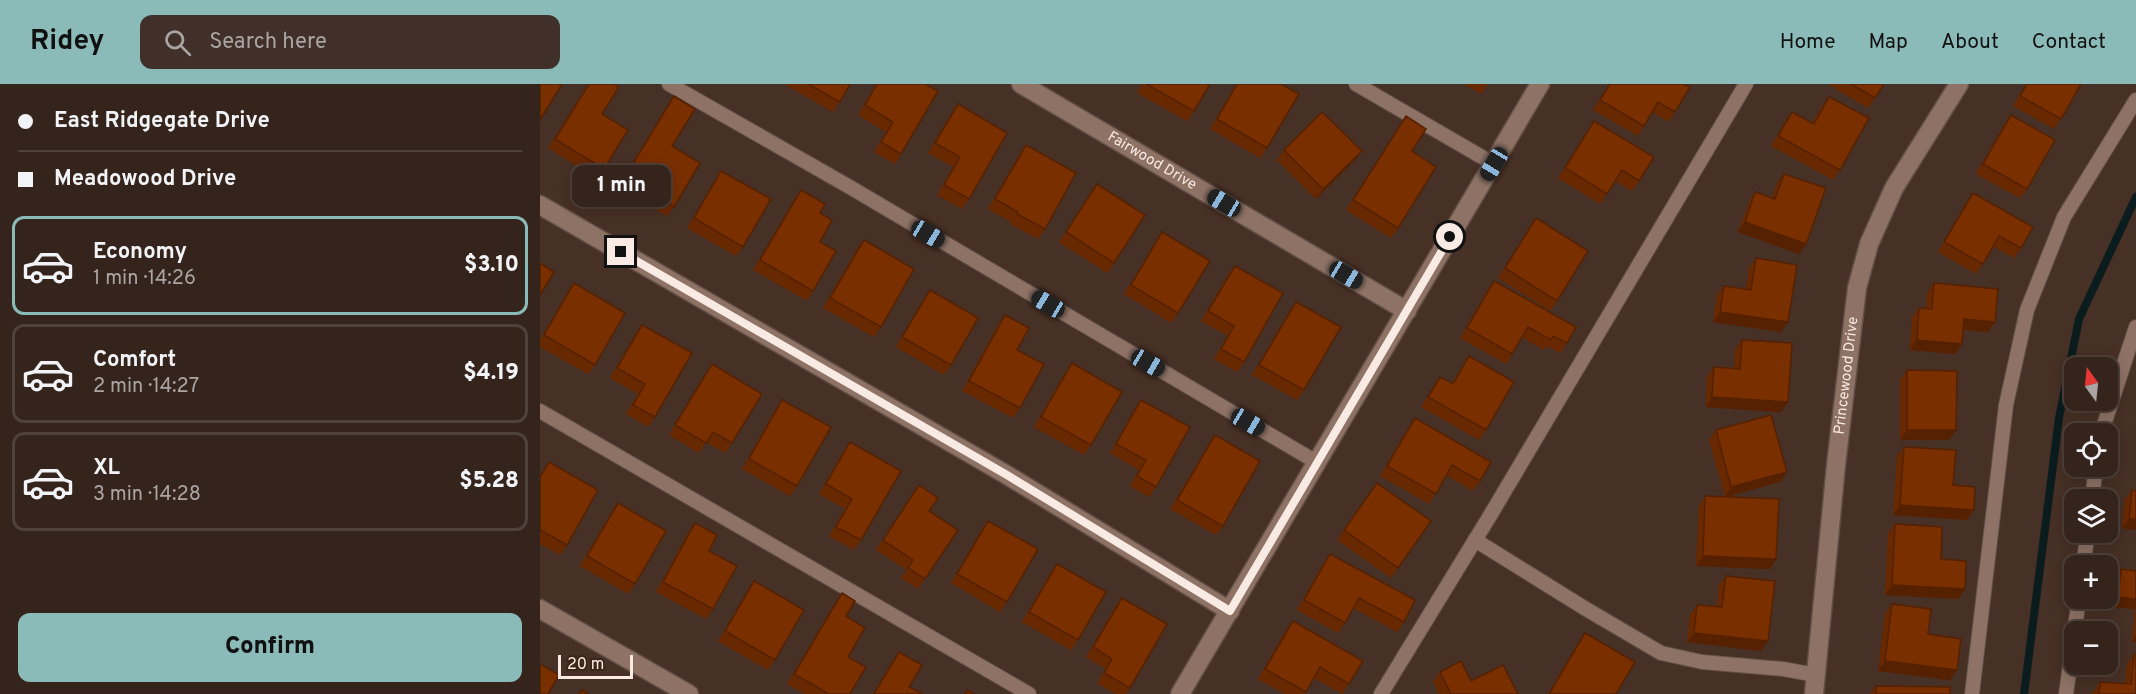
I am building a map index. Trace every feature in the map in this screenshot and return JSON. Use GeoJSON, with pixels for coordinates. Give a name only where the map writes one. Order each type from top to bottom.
{"type":"FeatureCollection","features":[{"type":"Feature","properties":{"kind":"street","name":"Fairwood Drive"},"geometry":{"type":"LineString","coordinates":[[1021,84],[1407,311]]}},
{"type":"Feature","properties":{"kind":"street"},"geometry":{"type":"LineString","coordinates":[[1180,694],[1540,84]]}},
{"type":"Feature","properties":{"kind":"street","name":"Princewood Drive"},"geometry":{"type":"LineString","coordinates":[[1814,694],[1836,465],[1857,288],[1869,244],[1894,188],[1959,84]]}},
{"type":"Feature","properties":{"kind":"street"},"geometry":{"type":"LineString","coordinates":[[540,205],[1007,475],[1230,611]]}},
{"type":"Feature","properties":{"kind":"street"},"geometry":{"type":"LineString","coordinates":[[540,609],[689,694]]}},
{"type":"Feature","properties":{"kind":"lane"},"geometry":{"type":"LineString","coordinates":[[669,84],[848,186],[1318,463]]}},
{"type":"Feature","properties":{"kind":"lane"},"geometry":{"type":"LineString","coordinates":[[1356,84],[1494,164]]}},
{"type":"Feature","properties":{"kind":"lane"},"geometry":{"type":"LineString","coordinates":[[1381,694],[1746,84]]}},
{"type":"Feature","properties":{"kind":"lane"},"geometry":{"type":"LineString","coordinates":[[1972,694],[2006,405],[2026,310],[2064,217],[2136,100]]}},
{"type":"Feature","properties":{"kind":"lane"},"geometry":{"type":"LineString","coordinates":[[2105,423],[2136,327]]}},
{"type":"Feature","properties":{"kind":"lane"},"geometry":{"type":"LineString","coordinates":[[540,411],[1029,694]]}},
{"type":"Feature","properties":{"kind":"lane"},"geometry":{"type":"LineString","coordinates":[[1475,540],[1661,653],[1702,662],[1783,669],[1816,675]]}},
{"type":"Feature","properties":{"kind":"lane"},"geometry":{"type":"LineString","coordinates":[[2066,694],[2078,609]]}},
{"type":"Feature","properties":{"kind":"building"},"geometry":{"type":"Polygon","coordinates":[[[540,84],[562,84],[540,120],[540,84]]]}},
{"type":"Feature","properties":{"kind":"building"},"geometry":{"type":"Polygon","coordinates":[[[589,84],[614,84],[619,87],[602,114],[628,130],[604,169],[555,139],[589,84]]]}},
{"type":"Feature","properties":{"kind":"building"},"geometry":{"type":"Polygon","coordinates":[[[808,84],[850,84],[840,102],[808,84]]]}},
{"type":"Feature","properties":{"kind":"building"},"geometry":{"type":"Polygon","coordinates":[[[877,84],[925,84],[938,91],[901,154],[881,142],[893,122],[865,105],[877,84]]]}},
{"type":"Feature","properties":{"kind":"building"},"geometry":{"type":"Polygon","coordinates":[[[1146,84],[1210,84],[1194,111],[1146,84]]]}},
{"type":"Feature","properties":{"kind":"building"},"geometry":{"type":"Polygon","coordinates":[[[1237,84],[1281,84],[1299,94],[1267,148],[1217,119],[1237,84]]]}},
{"type":"Feature","properties":{"kind":"building"},"geometry":{"type":"Polygon","coordinates":[[[1610,84],[1684,84],[1690,87],[1675,112],[1658,102],[1644,126],[1600,100],[1610,84]]]}},
{"type":"Feature","properties":{"kind":"building"},"geometry":{"type":"Polygon","coordinates":[[[1851,84],[1884,84],[1875,98],[1851,84]]]}},
{"type":"Feature","properties":{"kind":"building"},"geometry":{"type":"Polygon","coordinates":[[[2027,84],[2081,84],[2061,119],[2020,96],[2027,84]]]}},
{"type":"Feature","properties":{"kind":"building"},"geometry":{"type":"Polygon","coordinates":[[[674,96],[695,109],[672,146],[700,163],[674,207],[625,177],[674,96]]]}},
{"type":"Feature","properties":{"kind":"building"},"geometry":{"type":"Polygon","coordinates":[[[1829,97],[1869,118],[1840,170],[1778,136],[1792,112],[1814,124],[1829,97]]]}},
{"type":"Feature","properties":{"kind":"building"},"geometry":{"type":"Polygon","coordinates":[[[958,104],[1007,133],[969,199],[944,185],[960,157],[935,143],[958,104]]]}},
{"type":"Feature","properties":{"kind":"building"},"geometry":{"type":"Polygon","coordinates":[[[1322,112],[1362,151],[1323,189],[1284,150],[1322,112]]]}},
{"type":"Feature","properties":{"kind":"building"},"geometry":{"type":"Polygon","coordinates":[[[2011,115],[2055,140],[2027,189],[1983,164],[2011,115]]]}},
{"type":"Feature","properties":{"kind":"building"},"geometry":{"type":"Polygon","coordinates":[[[1406,116],[1426,129],[1412,151],[1436,167],[1398,228],[1353,200],[1406,116]]]}},
{"type":"Feature","properties":{"kind":"building"},"geometry":{"type":"Polygon","coordinates":[[[1594,121],[1654,157],[1639,181],[1622,170],[1607,194],[1565,168],[1594,121]]]}},
{"type":"Feature","properties":{"kind":"building"},"geometry":{"type":"Polygon","coordinates":[[[1026,145],[1076,173],[1045,229],[995,199],[1026,145]]]}},
{"type":"Feature","properties":{"kind":"building"},"geometry":{"type":"Polygon","coordinates":[[[721,171],[771,199],[743,247],[694,218],[721,171]]]}},
{"type":"Feature","properties":{"kind":"building"},"geometry":{"type":"Polygon","coordinates":[[[1784,174],[1826,188],[1806,244],[1745,222],[1755,192],[1775,199],[1784,174]]]}},
{"type":"Feature","properties":{"kind":"building"},"geometry":{"type":"Polygon","coordinates":[[[1097,184],[1145,215],[1114,263],[1066,232],[1097,184]]]}},
{"type":"Feature","properties":{"kind":"building"},"geometry":{"type":"Polygon","coordinates":[[[801,190],[825,204],[820,213],[832,220],[820,242],[836,251],[813,291],[760,260],[801,190]]]}},
{"type":"Feature","properties":{"kind":"building"},"geometry":{"type":"Polygon","coordinates":[[[1973,193],[2033,227],[2021,248],[1999,236],[1983,264],[1944,242],[1973,193]]]}},
{"type":"Feature","properties":{"kind":"building"},"geometry":{"type":"Polygon","coordinates":[[[1536,218],[1588,251],[1557,301],[1505,268],[1536,218]]]}},
{"type":"Feature","properties":{"kind":"building"},"geometry":{"type":"Polygon","coordinates":[[[1162,232],[1210,261],[1178,313],[1131,285],[1162,232]]]}},
{"type":"Feature","properties":{"kind":"building"},"geometry":{"type":"Polygon","coordinates":[[[864,240],[914,269],[881,327],[830,298],[864,240]]]}},
{"type":"Feature","properties":{"kind":"building"},"geometry":{"type":"Polygon","coordinates":[[[1756,258],[1797,265],[1788,322],[1720,312],[1724,286],[1751,290],[1756,258]]]}},
{"type":"Feature","properties":{"kind":"building"},"geometry":{"type":"Polygon","coordinates":[[[540,263],[554,272],[540,295],[540,263]]]}},
{"type":"Feature","properties":{"kind":"building"},"geometry":{"type":"Polygon","coordinates":[[[1235,266],[1283,293],[1244,362],[1221,349],[1234,326],[1208,311],[1235,266]]]}},
{"type":"Feature","properties":{"kind":"building"},"geometry":{"type":"Polygon","coordinates":[[[1494,281],[1576,327],[1567,343],[1553,336],[1551,340],[1528,327],[1512,354],[1467,328],[1494,281]]]}},
{"type":"Feature","properties":{"kind":"building"},"geometry":{"type":"Polygon","coordinates":[[[574,283],[625,313],[595,365],[544,335],[574,283]]]}},
{"type":"Feature","properties":{"kind":"building"},"geometry":{"type":"Polygon","coordinates":[[[1934,283],[1998,289],[1995,322],[1964,319],[1962,344],[1917,340],[1919,308],[1932,309],[1934,283]]]}},
{"type":"Feature","properties":{"kind":"building"},"geometry":{"type":"Polygon","coordinates":[[[930,290],[978,318],[951,365],[902,337],[930,290]]]}},
{"type":"Feature","properties":{"kind":"building"},"geometry":{"type":"Polygon","coordinates":[[[1296,302],[1341,327],[1304,390],[1259,365],[1296,302]]]}},
{"type":"Feature","properties":{"kind":"building"},"geometry":{"type":"Polygon","coordinates":[[[1005,315],[1029,328],[1017,350],[1044,364],[1020,408],[969,381],[1005,315]]]}},
{"type":"Feature","properties":{"kind":"building"},"geometry":{"type":"Polygon","coordinates":[[[642,325],[692,353],[655,417],[633,405],[645,384],[617,368],[642,325]]]}},
{"type":"Feature","properties":{"kind":"building"},"geometry":{"type":"Polygon","coordinates":[[[1742,340],[1792,343],[1788,402],[1712,397],[1714,367],[1740,369],[1742,340]]]}},
{"type":"Feature","properties":{"kind":"building"},"geometry":{"type":"Polygon","coordinates":[[[1469,356],[1514,382],[1486,430],[1428,397],[1440,377],[1453,384],[1469,356]]]}},
{"type":"Feature","properties":{"kind":"building"},"geometry":{"type":"Polygon","coordinates":[[[1072,363],[1122,392],[1091,445],[1041,417],[1072,363]]]}},
{"type":"Feature","properties":{"kind":"building"},"geometry":{"type":"Polygon","coordinates":[[[712,364],[762,394],[732,443],[713,432],[706,443],[675,425],[712,364]]]}},
{"type":"Feature","properties":{"kind":"building"},"geometry":{"type":"Polygon","coordinates":[[[1907,370],[1957,371],[1956,430],[1907,430],[1907,370]]]}},
{"type":"Feature","properties":{"kind":"building"},"geometry":{"type":"Polygon","coordinates":[[[782,400],[831,427],[797,486],[749,459],[782,400]]]}},
{"type":"Feature","properties":{"kind":"building"},"geometry":{"type":"Polygon","coordinates":[[[1141,400],[1190,427],[1156,487],[1137,476],[1146,460],[1116,444],[1141,400]]]}},
{"type":"Feature","properties":{"kind":"building"},"geometry":{"type":"Polygon","coordinates":[[[1771,415],[1787,472],[1731,487],[1716,430],[1771,415]]]}},
{"type":"Feature","properties":{"kind":"building"},"geometry":{"type":"Polygon","coordinates":[[[1415,418],[1491,462],[1480,481],[1452,465],[1436,494],[1387,466],[1415,418]]]}},
{"type":"Feature","properties":{"kind":"building"},"geometry":{"type":"Polygon","coordinates":[[[1215,435],[1260,461],[1223,526],[1177,500],[1215,435]]]}},
{"type":"Feature","properties":{"kind":"building"},"geometry":{"type":"Polygon","coordinates":[[[850,442],[901,471],[861,540],[836,527],[852,499],[826,484],[850,442]]]}},
{"type":"Feature","properties":{"kind":"building"},"geometry":{"type":"Polygon","coordinates":[[[1904,447],[1956,450],[1953,485],[1975,487],[1974,510],[1900,505],[1904,447]]]}},
{"type":"Feature","properties":{"kind":"building"},"geometry":{"type":"Polygon","coordinates":[[[549,462],[598,490],[567,545],[540,530],[540,477],[549,462]]]}},
{"type":"Feature","properties":{"kind":"building"},"geometry":{"type":"Polygon","coordinates":[[[1377,483],[1431,521],[1398,568],[1344,530],[1377,483]]]}},
{"type":"Feature","properties":{"kind":"building"},"geometry":{"type":"Polygon","coordinates":[[[919,485],[938,498],[929,511],[958,530],[925,579],[908,568],[913,560],[883,540],[919,485]]]}},
{"type":"Feature","properties":{"kind":"building"},"geometry":{"type":"Polygon","coordinates":[[[2132,490],[2136,491],[2136,519],[2129,519],[2132,490]]]}},
{"type":"Feature","properties":{"kind":"building"},"geometry":{"type":"Polygon","coordinates":[[[1705,496],[1779,499],[1776,559],[1703,556],[1705,496]]]}},
{"type":"Feature","properties":{"kind":"building"},"geometry":{"type":"Polygon","coordinates":[[[618,503],[666,531],[635,584],[587,556],[618,503]]]}},
{"type":"Feature","properties":{"kind":"building"},"geometry":{"type":"Polygon","coordinates":[[[988,521],[1038,549],[1007,602],[957,574],[988,521]]]}},
{"type":"Feature","properties":{"kind":"building"},"geometry":{"type":"Polygon","coordinates":[[[695,523],[717,535],[709,551],[737,566],[713,609],[663,582],[695,523]]]}},
{"type":"Feature","properties":{"kind":"building"},"geometry":{"type":"Polygon","coordinates":[[[1895,524],[1942,527],[1941,559],[1966,561],[1965,589],[1892,585],[1895,524]]]}},
{"type":"Feature","properties":{"kind":"building"},"geometry":{"type":"Polygon","coordinates":[[[1330,554],[1415,600],[1404,622],[1359,598],[1345,623],[1304,600],[1330,554]]]}},
{"type":"Feature","properties":{"kind":"building"},"geometry":{"type":"Polygon","coordinates":[[[1057,564],[1106,592],[1078,640],[1029,612],[1057,564]]]}},
{"type":"Feature","properties":{"kind":"building"},"geometry":{"type":"Polygon","coordinates":[[[2121,569],[2136,571],[2136,599],[2118,597],[2121,569]]]}},
{"type":"Feature","properties":{"kind":"building"},"geometry":{"type":"Polygon","coordinates":[[[1726,576],[1775,581],[1768,641],[1694,633],[1697,605],[1722,607],[1726,576]]]}},
{"type":"Feature","properties":{"kind":"building"},"geometry":{"type":"Polygon","coordinates":[[[754,581],[804,610],[775,660],[725,631],[754,581]]]}},
{"type":"Feature","properties":{"kind":"building"},"geometry":{"type":"Polygon","coordinates":[[[842,593],[855,601],[846,616],[865,628],[848,657],[866,667],[850,694],[829,694],[794,674],[842,593]]]}},
{"type":"Feature","properties":{"kind":"building"},"geometry":{"type":"Polygon","coordinates":[[[1122,598],[1167,624],[1130,688],[1104,673],[1112,659],[1093,647],[1122,598]]]}},
{"type":"Feature","properties":{"kind":"building"},"geometry":{"type":"Polygon","coordinates":[[[1892,604],[1931,609],[1928,634],[1961,639],[1957,670],[1885,661],[1892,604]]]}},
{"type":"Feature","properties":{"kind":"building"},"geometry":{"type":"Polygon","coordinates":[[[1293,621],[1363,661],[1349,684],[1320,667],[1306,692],[1265,669],[1293,621]]]}},
{"type":"Feature","properties":{"kind":"building"},"geometry":{"type":"Polygon","coordinates":[[[1585,633],[1635,662],[1616,694],[1549,694],[1585,633]]]}},
{"type":"Feature","properties":{"kind":"building"},"geometry":{"type":"Polygon","coordinates":[[[899,652],[922,665],[909,687],[923,694],[874,694],[899,652]]]}},
{"type":"Feature","properties":{"kind":"building"},"geometry":{"type":"Polygon","coordinates":[[[2134,654],[2136,654],[2136,694],[2099,694],[2100,682],[2131,684],[2134,654]]]}},
{"type":"Feature","properties":{"kind":"building"},"geometry":{"type":"Polygon","coordinates":[[[1461,661],[1471,681],[1503,665],[1518,694],[1451,694],[1440,672],[1461,661]]]}},
{"type":"Feature","properties":{"kind":"building"},"geometry":{"type":"Polygon","coordinates":[[[540,664],[559,675],[548,694],[540,694],[540,664]]]}},
{"type":"Feature","properties":{"kind":"building"},"geometry":{"type":"Polygon","coordinates":[[[1876,686],[1950,687],[1950,694],[1876,694],[1876,686]]]}},
{"type":"Feature","properties":{"kind":"waterway"},"geometry":{"type":"LineString","coordinates":[[2024,694],[2059,418],[2079,319],[2136,197]]}},
{"type":"Feature","properties":{"kind":"route"},"geometry":{"type":"LineString","coordinates":[[621,252],[1007,475],[1230,611],[1450,237]]}}]}
